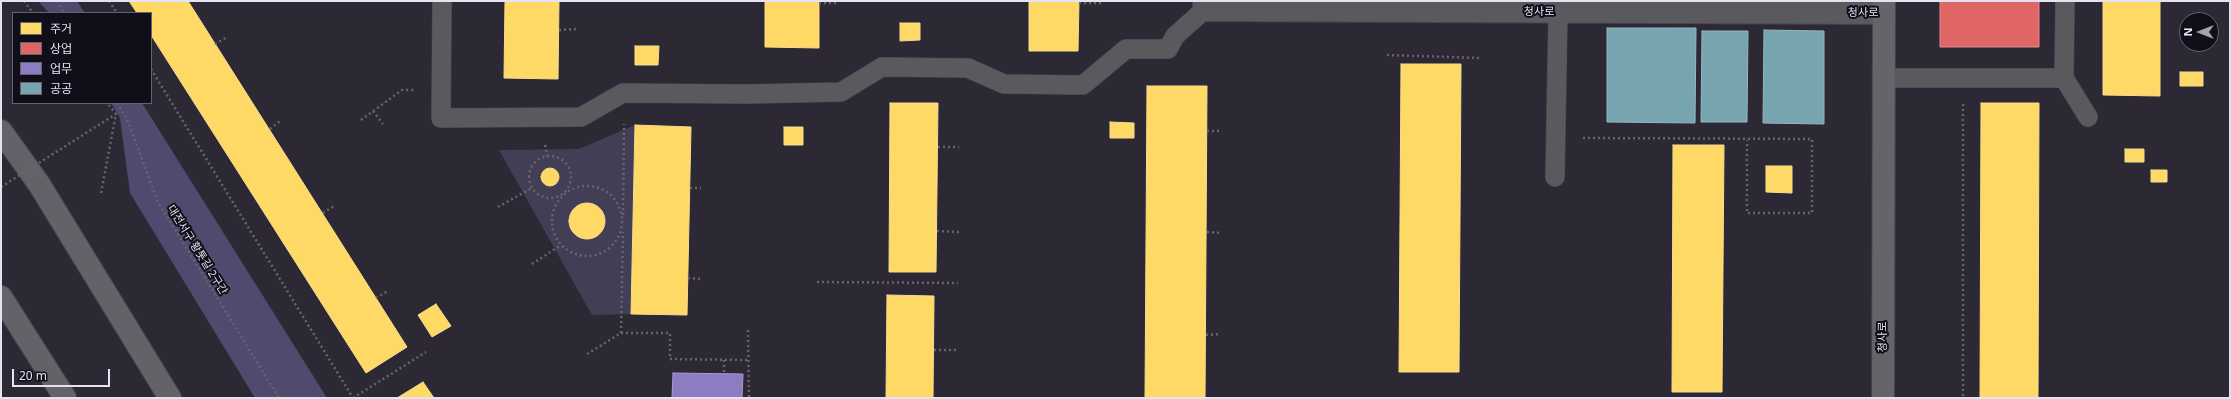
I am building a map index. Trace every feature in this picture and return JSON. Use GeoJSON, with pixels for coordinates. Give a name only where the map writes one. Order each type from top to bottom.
{"type":"FeatureCollection","features":[{"type":"Feature","properties":{"kind":"main road"},"geometry":{"type":"LineString","coordinates":[[1,131],[39,184],[170,398]]}},
{"type":"Feature","properties":{"kind":"main road"},"geometry":{"type":"LineString","coordinates":[[1,297],[65,398]]}},
{"type":"Feature","properties":{"kind":"street","name":"청사로"},"geometry":{"type":"LineString","coordinates":[[1204,6],[1531,6],[1558,12],[1884,7],[1883,398]]}},
{"type":"Feature","properties":{"kind":"lane"},"geometry":{"type":"LineString","coordinates":[[442,1],[441,118],[581,117],[623,93],[841,92],[882,68],[968,68],[1004,84],[1083,85],[1126,50],[1168,49],[1175,36],[1204,6]]}},
{"type":"Feature","properties":{"kind":"lane"},"geometry":{"type":"LineString","coordinates":[[2065,1],[2064,78],[2088,117]]}},
{"type":"Feature","properties":{"kind":"lane"},"geometry":{"type":"LineString","coordinates":[[1555,177],[1558,12]]}},
{"type":"Feature","properties":{"kind":"lane"},"geometry":{"type":"LineString","coordinates":[[1884,78],[2064,78]]}},
{"type":"Feature","properties":{"kind":"path"},"geometry":{"type":"LineString","coordinates":[[24,1],[33,12]]}},
{"type":"Feature","properties":{"kind":"path"},"geometry":{"type":"LineString","coordinates":[[57,1],[63,12]]}},
{"type":"Feature","properties":{"kind":"path"},"geometry":{"type":"LineString","coordinates":[[109,1],[115,12]]}},
{"type":"Feature","properties":{"kind":"path"},"geometry":{"type":"LineString","coordinates":[[819,3],[839,4]]}},
{"type":"Feature","properties":{"kind":"path"},"geometry":{"type":"LineString","coordinates":[[1079,4],[1104,3]]}},
{"type":"Feature","properties":{"kind":"path"},"geometry":{"type":"LineString","coordinates":[[559,30],[577,29]]}},
{"type":"Feature","properties":{"kind":"path"},"geometry":{"type":"LineString","coordinates":[[216,44],[227,37]]}},
{"type":"Feature","properties":{"kind":"path"},"geometry":{"type":"LineString","coordinates":[[1387,55],[1479,58]]}},
{"type":"Feature","properties":{"kind":"path"},"geometry":{"type":"LineString","coordinates":[[152,71],[353,398],[426,352]]}},
{"type":"Feature","properties":{"kind":"path"},"geometry":{"type":"LineString","coordinates":[[361,120],[402,90],[416,90]]}},
{"type":"Feature","properties":{"kind":"path"},"geometry":{"type":"LineString","coordinates":[[1963,102],[1963,398]]}},
{"type":"Feature","properties":{"kind":"path"},"geometry":{"type":"LineString","coordinates":[[108,104],[116,114]]}},
{"type":"Feature","properties":{"kind":"path","name":"대전서구 황톳길 2구간"},"geometry":{"type":"LineString","coordinates":[[118,104],[127,119],[158,202],[279,398]]}},
{"type":"Feature","properties":{"kind":"path"},"geometry":{"type":"LineString","coordinates":[[373,111],[383,124]]}},
{"type":"Feature","properties":{"kind":"path"},"geometry":{"type":"LineString","coordinates":[[1,187],[116,114]]}},
{"type":"Feature","properties":{"kind":"path"},"geometry":{"type":"LineString","coordinates":[[101,193],[116,114]]}},
{"type":"Feature","properties":{"kind":"path"},"geometry":{"type":"LineString","coordinates":[[621,333],[624,120]]}},
{"type":"Feature","properties":{"kind":"path"},"geometry":{"type":"LineString","coordinates":[[270,129],[280,121]]}},
{"type":"Feature","properties":{"kind":"path"},"geometry":{"type":"LineString","coordinates":[[1207,131],[1222,131]]}},
{"type":"Feature","properties":{"kind":"path"},"geometry":{"type":"LineString","coordinates":[[544,138],[547,156]]}},
{"type":"Feature","properties":{"kind":"path"},"geometry":{"type":"LineString","coordinates":[[1580,138],[1747,140],[1812,139],[1812,213],[1747,213],[1747,140]]}},
{"type":"Feature","properties":{"kind":"path"},"geometry":{"type":"LineString","coordinates":[[938,147],[959,147]]}},
{"type":"Feature","properties":{"kind":"path"},"geometry":{"type":"LineString","coordinates":[[623,217],[615,198],[599,186],[578,185],[561,196],[550,198],[539,195],[532,188],[529,178],[531,168],[537,160],[547,156],[558,157],[568,165],[571,176],[569,187],[561,196],[552,211],[552,229],[560,245],[576,255],[594,256],[610,249],[621,234],[623,217]]}},
{"type":"Feature","properties":{"kind":"path"},"geometry":{"type":"LineString","coordinates":[[498,207],[532,188]]}},
{"type":"Feature","properties":{"kind":"path"},"geometry":{"type":"LineString","coordinates":[[690,188],[701,188]]}},
{"type":"Feature","properties":{"kind":"path"},"geometry":{"type":"LineString","coordinates":[[323,213],[334,206]]}},
{"type":"Feature","properties":{"kind":"path"},"geometry":{"type":"LineString","coordinates":[[937,231],[959,232]]}},
{"type":"Feature","properties":{"kind":"path"},"geometry":{"type":"LineString","coordinates":[[1207,232],[1222,233]]}},
{"type":"Feature","properties":{"kind":"path"},"geometry":{"type":"LineString","coordinates":[[532,264],[560,245]]}},
{"type":"Feature","properties":{"kind":"path"},"geometry":{"type":"LineString","coordinates":[[688,278],[701,279]]}},
{"type":"Feature","properties":{"kind":"path"},"geometry":{"type":"LineString","coordinates":[[817,282],[958,283]]}},
{"type":"Feature","properties":{"kind":"path"},"geometry":{"type":"LineString","coordinates":[[376,298],[388,291]]}},
{"type":"Feature","properties":{"kind":"path"},"geometry":{"type":"LineString","coordinates":[[748,330],[749,398]]}},
{"type":"Feature","properties":{"kind":"path"},"geometry":{"type":"LineString","coordinates":[[587,354],[621,333],[670,333],[670,359],[748,360]]}},
{"type":"Feature","properties":{"kind":"path"},"geometry":{"type":"LineString","coordinates":[[1206,335],[1221,334]]}},
{"type":"Feature","properties":{"kind":"path"},"geometry":{"type":"LineString","coordinates":[[934,350],[958,350]]}},
{"type":"Feature","properties":{"kind":"path"},"geometry":{"type":"LineString","coordinates":[[724,360],[724,374]]}},
{"type":"Feature","properties":{"kind":"shaded area"},"geometry":{"type":"Polygon","coordinates":[[[38,1],[77,1],[84,12],[48,12],[38,1]]]}},
{"type":"Feature","properties":{"kind":"shaded area"},"geometry":{"type":"Polygon","coordinates":[[[112,104],[143,104],[327,398],[255,398],[130,193],[120,118],[112,104]]]}},
{"type":"Feature","properties":{"kind":"shaded area"},"geometry":{"type":"Polygon","coordinates":[[[635,125],[631,314],[592,315],[499,150],[579,149],[635,125]]]}},
{"type":"Feature","properties":{"kind":"building: 주거"},"geometry":{"type":"Polygon","coordinates":[[[129,1],[188,1],[407,347],[366,373],[152,37],[152,12],[136,12],[129,1]]]}},
{"type":"Feature","properties":{"kind":"building: 주거"},"geometry":{"type":"Polygon","coordinates":[[[505,1],[559,1],[558,79],[504,78],[505,1]]]}},
{"type":"Feature","properties":{"kind":"building: 주거"},"geometry":{"type":"Polygon","coordinates":[[[765,1],[819,1],[819,48],[765,47],[765,1]]]}},
{"type":"Feature","properties":{"kind":"building: 주거"},"geometry":{"type":"Polygon","coordinates":[[[1029,1],[1079,1],[1078,51],[1029,51],[1029,1]]]}},
{"type":"Feature","properties":{"kind":"building: 주거"},"geometry":{"type":"Polygon","coordinates":[[[2103,1],[2160,1],[2160,96],[2103,95],[2103,1]]]}},
{"type":"Feature","properties":{"kind":"building: 주거"},"geometry":{"type":"Polygon","coordinates":[[[900,23],[920,23],[920,40],[900,41],[900,23]]]}},
{"type":"Feature","properties":{"kind":"building: 주거"},"geometry":{"type":"Polygon","coordinates":[[[635,46],[659,46],[658,65],[635,65],[635,46]]]}},
{"type":"Feature","properties":{"kind":"building: 주거"},"geometry":{"type":"Polygon","coordinates":[[[1401,64],[1461,64],[1459,372],[1399,372],[1401,64]]]}},
{"type":"Feature","properties":{"kind":"building: 주거"},"geometry":{"type":"Polygon","coordinates":[[[2180,72],[2203,72],[2203,86],[2180,86],[2180,72]]]}},
{"type":"Feature","properties":{"kind":"building: 주거"},"geometry":{"type":"Polygon","coordinates":[[[1147,86],[1207,86],[1205,398],[1145,398],[1147,86]]]}},
{"type":"Feature","properties":{"kind":"building: 주거"},"geometry":{"type":"Polygon","coordinates":[[[890,103],[938,103],[936,272],[889,272],[890,103]]]}},
{"type":"Feature","properties":{"kind":"building: 주거"},"geometry":{"type":"Polygon","coordinates":[[[1981,103],[2039,103],[2038,398],[1980,398],[1981,103]]]}},
{"type":"Feature","properties":{"kind":"building: 주거"},"geometry":{"type":"Polygon","coordinates":[[[1110,122],[1134,123],[1134,138],[1110,138],[1110,122]]]}},
{"type":"Feature","properties":{"kind":"building: 주거"},"geometry":{"type":"Polygon","coordinates":[[[635,125],[691,127],[687,315],[631,314],[635,125]]]}},
{"type":"Feature","properties":{"kind":"building: 주거"},"geometry":{"type":"Polygon","coordinates":[[[784,127],[803,127],[803,145],[784,145],[784,127]]]}},
{"type":"Feature","properties":{"kind":"building: 주거"},"geometry":{"type":"Polygon","coordinates":[[[1673,145],[1724,145],[1722,392],[1672,392],[1673,145]]]}},
{"type":"Feature","properties":{"kind":"building: 주거"},"geometry":{"type":"Polygon","coordinates":[[[2125,149],[2144,149],[2144,162],[2125,162],[2125,149]]]}},
{"type":"Feature","properties":{"kind":"building: 주거"},"geometry":{"type":"Polygon","coordinates":[[[1766,166],[1792,166],[1792,193],[1766,192],[1766,166]]]}},
{"type":"Feature","properties":{"kind":"building: 주거"},"geometry":{"type":"Polygon","coordinates":[[[546,168],[554,168],[559,173],[557,184],[554,186],[546,186],[541,181],[541,173],[546,168]]]}},
{"type":"Feature","properties":{"kind":"building: 주거"},"geometry":{"type":"Polygon","coordinates":[[[2151,170],[2167,170],[2167,182],[2151,182],[2151,170]]]}},
{"type":"Feature","properties":{"kind":"building: 주거"},"geometry":{"type":"Polygon","coordinates":[[[587,203],[597,206],[602,211],[605,221],[602,231],[597,236],[587,239],[577,236],[572,231],[569,221],[572,211],[577,206],[587,203]]]}},
{"type":"Feature","properties":{"kind":"building: 주거"},"geometry":{"type":"Polygon","coordinates":[[[887,295],[934,296],[933,398],[886,398],[887,295]]]}},
{"type":"Feature","properties":{"kind":"building: 주거"},"geometry":{"type":"Polygon","coordinates":[[[436,304],[451,326],[432,337],[418,315],[436,304]]]}},
{"type":"Feature","properties":{"kind":"building: 주거"},"geometry":{"type":"Polygon","coordinates":[[[423,382],[434,398],[397,398],[423,382]]]}},
{"type":"Feature","properties":{"kind":"building: 상업"},"geometry":{"type":"Polygon","coordinates":[[[1940,1],[2039,1],[2039,47],[1940,47],[1940,1]]]}},
{"type":"Feature","properties":{"kind":"building: 업무"},"geometry":{"type":"Polygon","coordinates":[[[673,373],[743,374],[742,398],[672,398],[673,373]]]}},
{"type":"Feature","properties":{"kind":"building: 공공"},"geometry":{"type":"Polygon","coordinates":[[[1607,28],[1696,28],[1695,123],[1607,122],[1607,28]]]}},
{"type":"Feature","properties":{"kind":"building: 공공"},"geometry":{"type":"Polygon","coordinates":[[[1764,30],[1824,31],[1824,124],[1763,123],[1764,30]]]}},
{"type":"Feature","properties":{"kind":"building: 공공"},"geometry":{"type":"Polygon","coordinates":[[[1702,31],[1748,31],[1747,122],[1701,122],[1702,31]]]}}]}
